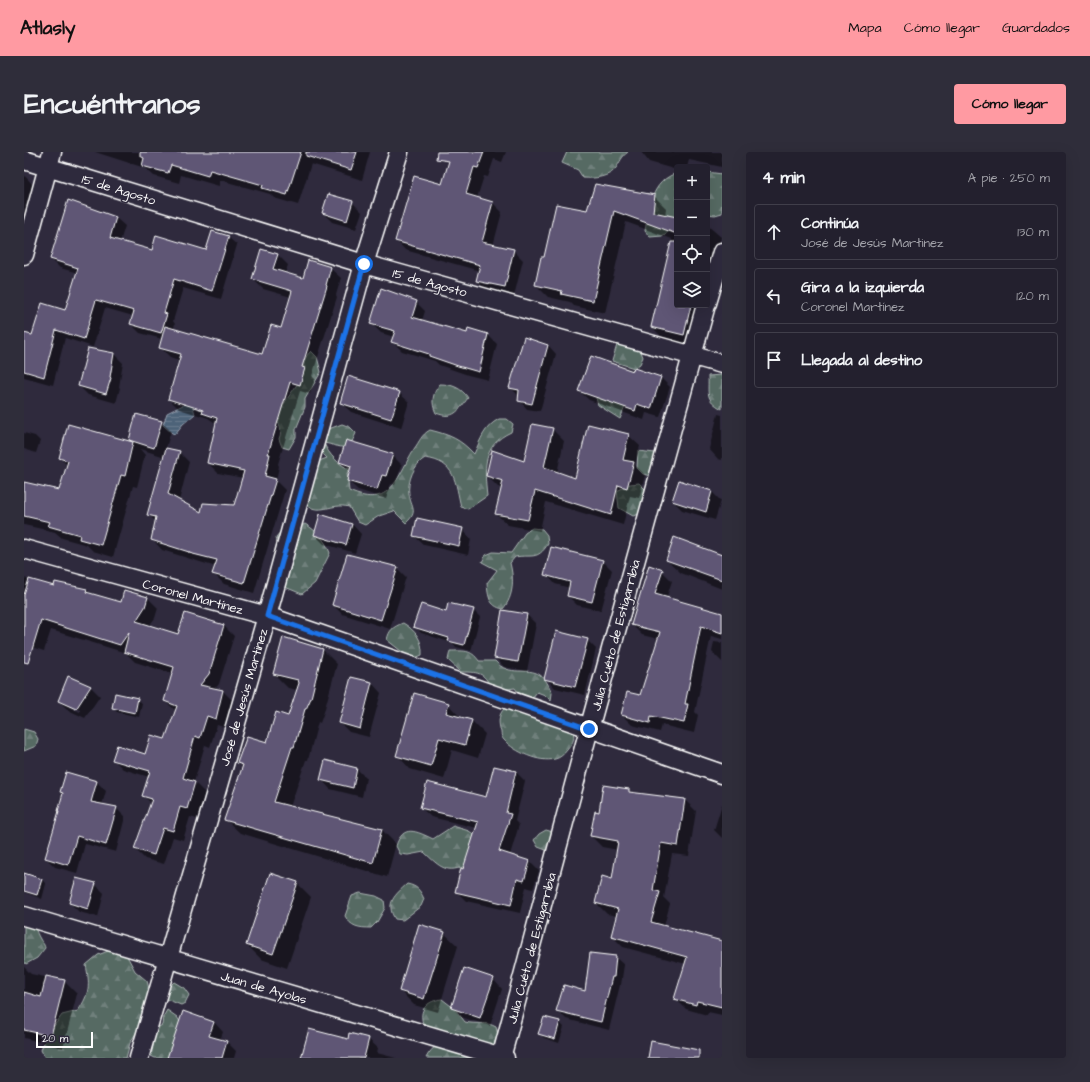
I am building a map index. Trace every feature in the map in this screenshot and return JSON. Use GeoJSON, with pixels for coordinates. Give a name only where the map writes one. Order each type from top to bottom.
{"type":"FeatureCollection","features":[{"type":"Feature","properties":{"kind":"street","name":"José de Jesús Martinez"},"geometry":{"type":"LineString","coordinates":[[139,1058],[267,616],[364,264],[399,152]]}},
{"type":"Feature","properties":{"kind":"street","name":"15 de Agosto"},"geometry":{"type":"LineString","coordinates":[[24,160],[50,160],[364,264],[692,354],[722,364]]}},
{"type":"Feature","properties":{"kind":"street"},"geometry":{"type":"LineString","coordinates":[[24,256],[50,160]]}},
{"type":"Feature","properties":{"kind":"street","name":"Julia Cuéto de Estigarribia"},"geometry":{"type":"LineString","coordinates":[[710,294],[722,252]]}},
{"type":"Feature","properties":{"kind":"street","name":"Julia Cuéto de Estigarribia"},"geometry":{"type":"LineString","coordinates":[[502,1058],[589,729],[706,308]]}},
{"type":"Feature","properties":{"kind":"street","name":"Coronel Martínez"},"geometry":{"type":"LineString","coordinates":[[24,549],[267,616],[722,774]]}},
{"type":"Feature","properties":{"kind":"street","name":"Juan de Ayolas"},"geometry":{"type":"LineString","coordinates":[[24,916],[502,1058]]}},
{"type":"Feature","properties":{"kind":"green space"},"geometry":{"type":"Polygon","coordinates":[[[567,152],[628,152],[610,174],[597,178],[583,178],[578,170],[562,163],[567,152]]]}},
{"type":"Feature","properties":{"kind":"green space"},"geometry":{"type":"Polygon","coordinates":[[[710,172],[722,174],[722,213],[710,214],[710,172]]]}},
{"type":"Feature","properties":{"kind":"green space"},"geometry":{"type":"Polygon","coordinates":[[[674,174],[674,228],[662,236],[650,237],[645,231],[650,205],[657,189],[668,177],[674,174]]]}},
{"type":"Feature","properties":{"kind":"green space"},"geometry":{"type":"Polygon","coordinates":[[[626,342],[640,349],[643,357],[640,364],[634,368],[612,361],[617,345],[626,342]]]}},
{"type":"Feature","properties":{"kind":"green space"},"geometry":{"type":"Polygon","coordinates":[[[311,351],[317,357],[321,372],[305,399],[305,407],[296,429],[296,437],[289,449],[282,447],[279,439],[281,431],[278,418],[284,404],[300,379],[305,359],[311,351]]]}},
{"type":"Feature","properties":{"kind":"green space"},"geometry":{"type":"Polygon","coordinates":[[[722,375],[722,409],[710,399],[708,391],[708,376],[722,375]]]}},
{"type":"Feature","properties":{"kind":"green space"},"geometry":{"type":"Polygon","coordinates":[[[440,384],[456,387],[468,398],[455,413],[451,415],[436,413],[434,409],[433,398],[435,391],[440,384]]]}},
{"type":"Feature","properties":{"kind":"green space"},"geometry":{"type":"Polygon","coordinates":[[[599,396],[629,397],[620,419],[598,405],[596,398],[599,396]]]}},
{"type":"Feature","properties":{"kind":"green space"},"geometry":{"type":"Polygon","coordinates":[[[499,419],[507,419],[513,424],[511,432],[502,437],[495,444],[487,459],[485,476],[487,496],[468,509],[461,507],[455,482],[448,469],[443,464],[435,460],[425,458],[418,464],[410,479],[409,494],[413,512],[410,519],[406,523],[394,511],[379,516],[365,525],[358,522],[349,507],[337,506],[315,509],[304,503],[319,461],[327,458],[318,449],[326,430],[342,424],[350,427],[356,433],[353,440],[347,446],[339,447],[324,443],[328,451],[335,459],[350,469],[347,473],[349,491],[363,496],[374,496],[384,493],[391,488],[421,438],[430,430],[454,438],[474,454],[486,430],[499,419]]]}},
{"type":"Feature","properties":{"kind":"green space"},"geometry":{"type":"Polygon","coordinates":[[[638,451],[655,453],[662,458],[650,476],[643,474],[637,468],[638,451]]]}},
{"type":"Feature","properties":{"kind":"green space"},"geometry":{"type":"Polygon","coordinates":[[[639,483],[648,492],[640,514],[633,516],[619,508],[617,491],[630,484],[639,483]]]}},
{"type":"Feature","properties":{"kind":"green space"},"geometry":{"type":"Polygon","coordinates":[[[305,524],[320,536],[330,553],[315,583],[302,594],[285,587],[282,579],[282,562],[276,537],[282,530],[299,527],[305,524]]]}},
{"type":"Feature","properties":{"kind":"green space"},"geometry":{"type":"Polygon","coordinates":[[[532,528],[542,529],[547,535],[548,544],[541,553],[537,555],[515,557],[510,563],[512,575],[511,593],[507,604],[503,609],[498,608],[490,600],[487,583],[497,570],[482,562],[486,555],[493,552],[511,553],[525,533],[532,528]]]}},
{"type":"Feature","properties":{"kind":"green space"},"geometry":{"type":"Polygon","coordinates":[[[403,623],[415,632],[420,640],[422,655],[415,658],[406,655],[387,640],[392,629],[403,623]]]}},
{"type":"Feature","properties":{"kind":"green space"},"geometry":{"type":"Polygon","coordinates":[[[450,651],[473,654],[479,661],[495,661],[501,666],[512,671],[530,671],[540,675],[546,681],[552,693],[551,701],[545,695],[537,692],[532,698],[524,701],[515,688],[507,689],[501,693],[493,690],[487,680],[478,673],[461,672],[448,660],[450,651]]]}},
{"type":"Feature","properties":{"kind":"green space"},"geometry":{"type":"Polygon","coordinates":[[[511,703],[567,720],[573,732],[574,738],[573,742],[565,753],[560,757],[549,760],[535,758],[514,749],[503,739],[499,719],[504,709],[511,703]]]}},
{"type":"Feature","properties":{"kind":"green space"},"geometry":{"type":"Polygon","coordinates":[[[24,729],[34,732],[38,739],[36,746],[24,751],[24,729]]]}},
{"type":"Feature","properties":{"kind":"green space"},"geometry":{"type":"Polygon","coordinates":[[[453,826],[469,831],[476,836],[468,865],[460,868],[444,868],[424,852],[408,855],[400,854],[396,846],[402,834],[406,832],[416,832],[433,839],[453,826]]]}},
{"type":"Feature","properties":{"kind":"green space"},"geometry":{"type":"Polygon","coordinates":[[[546,830],[553,832],[554,849],[546,850],[538,847],[534,840],[539,834],[546,830]]]}},
{"type":"Feature","properties":{"kind":"green space"},"geometry":{"type":"Polygon","coordinates":[[[407,884],[418,889],[424,899],[421,906],[403,920],[395,919],[392,913],[391,904],[395,896],[407,884]]]}},
{"type":"Feature","properties":{"kind":"green space"},"geometry":{"type":"Polygon","coordinates":[[[360,893],[376,896],[384,900],[385,908],[377,922],[371,928],[363,928],[353,925],[345,916],[352,896],[360,893]]]}},
{"type":"Feature","properties":{"kind":"green space"},"geometry":{"type":"Polygon","coordinates":[[[24,923],[35,929],[45,948],[37,958],[26,964],[24,961],[24,923]]]}},
{"type":"Feature","properties":{"kind":"green space"},"geometry":{"type":"Polygon","coordinates":[[[113,949],[127,956],[135,971],[147,981],[151,997],[148,1013],[130,1043],[126,1058],[45,1058],[41,1050],[47,1036],[62,1015],[78,1011],[85,999],[88,989],[86,965],[98,955],[113,949]]]}},
{"type":"Feature","properties":{"kind":"green space"},"geometry":{"type":"Polygon","coordinates":[[[174,982],[184,988],[189,995],[185,1003],[181,1005],[166,999],[166,990],[174,982]]]}},
{"type":"Feature","properties":{"kind":"green space"},"geometry":{"type":"Polygon","coordinates":[[[442,999],[455,1009],[465,1022],[488,1024],[496,1027],[498,1035],[487,1058],[426,1058],[431,1050],[451,1032],[436,1035],[428,1034],[422,1021],[422,1014],[425,1007],[431,1002],[442,999]]]}},
{"type":"Feature","properties":{"kind":"green space"},"geometry":{"type":"Polygon","coordinates":[[[167,1010],[177,1017],[181,1023],[169,1055],[166,1058],[155,1058],[151,1056],[155,1025],[159,1027],[162,1025],[163,1017],[167,1010]]]}},
{"type":"Feature","properties":{"kind":"water"},"geometry":{"type":"Polygon","coordinates":[[[185,404],[193,407],[195,414],[183,424],[175,434],[172,433],[163,425],[167,413],[185,404]]]}},
{"type":"Feature","properties":{"kind":"building"},"geometry":{"type":"Polygon","coordinates":[[[140,152],[301,152],[287,195],[262,188],[263,185],[210,170],[208,176],[171,165],[168,173],[142,166],[144,158],[140,156],[140,152]]]}},
{"type":"Feature","properties":{"kind":"building"},"geometry":{"type":"Polygon","coordinates":[[[306,152],[357,152],[351,170],[306,156],[306,152]]]}},
{"type":"Feature","properties":{"kind":"building"},"geometry":{"type":"Polygon","coordinates":[[[437,152],[484,152],[478,168],[474,167],[466,194],[493,202],[482,242],[514,249],[505,287],[476,281],[480,265],[395,241],[414,176],[442,184],[449,161],[436,159],[437,152]]]}},
{"type":"Feature","properties":{"kind":"building"},"geometry":{"type":"Polygon","coordinates":[[[595,184],[655,195],[653,212],[674,216],[674,233],[614,211],[593,301],[561,294],[562,291],[535,285],[541,257],[544,257],[556,204],[587,210],[595,184]]]}},
{"type":"Feature","properties":{"kind":"building"},"geometry":{"type":"Polygon","coordinates":[[[328,194],[353,201],[347,221],[322,213],[328,194]]]}},
{"type":"Feature","properties":{"kind":"building"},"geometry":{"type":"Polygon","coordinates":[[[68,200],[116,217],[110,238],[152,250],[156,235],[206,250],[212,231],[229,236],[212,291],[174,279],[164,313],[167,314],[161,333],[130,324],[134,311],[96,300],[84,339],[56,330],[44,377],[24,371],[24,333],[32,335],[42,303],[65,310],[78,268],[50,259],[68,200]]]}},
{"type":"Feature","properties":{"kind":"building"},"geometry":{"type":"Polygon","coordinates":[[[671,242],[674,242],[674,308],[690,308],[684,335],[651,327],[671,242]]]}},
{"type":"Feature","properties":{"kind":"building"},"geometry":{"type":"Polygon","coordinates":[[[261,249],[278,254],[273,269],[303,278],[308,260],[331,267],[327,286],[302,367],[305,368],[300,385],[290,382],[268,454],[270,454],[265,476],[276,479],[244,583],[212,574],[217,560],[189,553],[151,540],[156,517],[147,515],[166,448],[180,451],[168,494],[201,512],[203,503],[234,505],[244,471],[207,463],[217,418],[202,413],[203,410],[168,399],[181,354],[159,348],[165,326],[262,354],[271,325],[281,328],[292,291],[252,279],[261,249]]]}},
{"type":"Feature","properties":{"kind":"building"},"geometry":{"type":"Polygon","coordinates":[[[381,288],[417,301],[412,317],[467,333],[468,328],[488,334],[479,372],[391,342],[395,331],[370,324],[381,288]]]}},
{"type":"Feature","properties":{"kind":"building"},"geometry":{"type":"Polygon","coordinates":[[[524,337],[548,345],[532,404],[518,401],[519,390],[509,388],[524,337]]]}},
{"type":"Feature","properties":{"kind":"building"},"geometry":{"type":"Polygon","coordinates":[[[88,348],[114,353],[111,378],[106,394],[78,386],[88,348]]]}},
{"type":"Feature","properties":{"kind":"building"},"geometry":{"type":"Polygon","coordinates":[[[591,356],[633,371],[634,368],[661,377],[651,409],[637,404],[635,411],[578,391],[591,356]]]}},
{"type":"Feature","properties":{"kind":"building"},"geometry":{"type":"Polygon","coordinates":[[[348,376],[400,392],[391,419],[340,403],[348,376]]]}},
{"type":"Feature","properties":{"kind":"building"},"geometry":{"type":"Polygon","coordinates":[[[136,414],[162,421],[154,448],[129,440],[136,414]]]}},
{"type":"Feature","properties":{"kind":"building"},"geometry":{"type":"Polygon","coordinates":[[[68,424],[133,442],[125,476],[121,475],[101,545],[79,539],[80,535],[48,526],[50,522],[24,516],[24,482],[59,490],[68,461],[59,458],[68,424]]]}},
{"type":"Feature","properties":{"kind":"building"},"geometry":{"type":"Polygon","coordinates":[[[532,424],[553,428],[544,467],[575,478],[588,424],[629,434],[623,460],[634,462],[627,488],[618,485],[611,515],[535,491],[528,520],[495,514],[503,481],[486,476],[492,450],[524,461],[532,424]]]}},
{"type":"Feature","properties":{"kind":"building"},"geometry":{"type":"Polygon","coordinates":[[[346,440],[393,454],[386,476],[382,475],[377,490],[347,481],[351,466],[339,462],[346,440]]]}},
{"type":"Feature","properties":{"kind":"building"},"geometry":{"type":"Polygon","coordinates":[[[679,480],[712,491],[706,512],[672,501],[679,480]]]}},
{"type":"Feature","properties":{"kind":"building"},"geometry":{"type":"Polygon","coordinates":[[[320,514],[352,524],[346,545],[314,535],[320,514]]]}},
{"type":"Feature","properties":{"kind":"building"},"geometry":{"type":"Polygon","coordinates":[[[417,518],[463,528],[459,546],[413,536],[417,518]]]}},
{"type":"Feature","properties":{"kind":"building"},"geometry":{"type":"Polygon","coordinates":[[[674,537],[722,555],[722,580],[666,560],[674,537]]]}},
{"type":"Feature","properties":{"kind":"building"},"geometry":{"type":"Polygon","coordinates":[[[551,547],[603,560],[592,602],[567,596],[570,582],[544,575],[551,547]]]}},
{"type":"Feature","properties":{"kind":"building"},"geometry":{"type":"Polygon","coordinates":[[[347,554],[398,567],[381,620],[332,605],[347,554]]]}},
{"type":"Feature","properties":{"kind":"building"},"geometry":{"type":"Polygon","coordinates":[[[649,565],[663,570],[655,594],[722,613],[722,633],[701,626],[685,704],[688,704],[684,723],[651,716],[650,723],[621,715],[627,692],[640,695],[660,632],[631,625],[649,565]]]}},
{"type":"Feature","properties":{"kind":"building"},"geometry":{"type":"Polygon","coordinates":[[[29,579],[54,586],[55,582],[87,589],[86,592],[121,602],[124,590],[148,597],[145,607],[136,621],[178,634],[185,613],[224,625],[209,674],[200,685],[223,690],[216,719],[207,716],[200,738],[195,736],[183,778],[195,782],[187,809],[180,807],[173,831],[163,828],[154,855],[134,849],[152,799],[142,796],[150,771],[112,760],[117,745],[145,754],[151,735],[165,739],[177,706],[164,701],[174,667],[124,652],[129,632],[120,645],[41,620],[28,663],[24,662],[24,595],[29,579]]]}},
{"type":"Feature","properties":{"kind":"building"},"geometry":{"type":"Polygon","coordinates":[[[448,603],[474,609],[464,645],[448,641],[449,638],[413,627],[421,604],[446,612],[448,603]]]}},
{"type":"Feature","properties":{"kind":"building"},"geometry":{"type":"Polygon","coordinates":[[[502,610],[527,614],[518,662],[494,658],[502,610]]]}},
{"type":"Feature","properties":{"kind":"building"},"geometry":{"type":"Polygon","coordinates":[[[556,631],[588,639],[575,687],[544,679],[556,631]]]}},
{"type":"Feature","properties":{"kind":"building"},"geometry":{"type":"Polygon","coordinates":[[[283,637],[323,649],[311,698],[305,709],[294,747],[292,747],[274,802],[382,829],[373,863],[224,820],[243,765],[237,763],[247,736],[267,742],[276,712],[288,716],[299,683],[298,680],[273,674],[283,637]]]}},
{"type":"Feature","properties":{"kind":"building"},"geometry":{"type":"Polygon","coordinates":[[[68,676],[91,686],[76,709],[58,701],[68,676]]]}},
{"type":"Feature","properties":{"kind":"building"},"geometry":{"type":"Polygon","coordinates":[[[351,677],[372,682],[360,729],[339,723],[351,677]]]}},
{"type":"Feature","properties":{"kind":"building"},"geometry":{"type":"Polygon","coordinates":[[[115,693],[138,698],[135,713],[112,708],[115,693]]]}},
{"type":"Feature","properties":{"kind":"building"},"geometry":{"type":"Polygon","coordinates":[[[414,693],[449,703],[446,713],[472,720],[465,745],[439,738],[431,766],[396,756],[414,693]]]}},
{"type":"Feature","properties":{"kind":"building"},"geometry":{"type":"Polygon","coordinates":[[[325,760],[357,768],[353,788],[320,780],[325,760]]]}},
{"type":"Feature","properties":{"kind":"building"},"geometry":{"type":"Polygon","coordinates":[[[494,766],[516,771],[506,813],[511,814],[499,851],[530,861],[524,881],[517,879],[511,905],[455,892],[461,868],[463,869],[478,822],[420,808],[427,782],[486,797],[494,766]]]}},
{"type":"Feature","properties":{"kind":"building"},"geometry":{"type":"Polygon","coordinates":[[[66,772],[97,781],[91,802],[117,807],[106,845],[77,836],[68,865],[45,858],[59,811],[63,793],[60,792],[66,772]]]}},
{"type":"Feature","properties":{"kind":"building"},"geometry":{"type":"Polygon","coordinates":[[[603,785],[629,789],[629,792],[685,799],[678,846],[661,843],[653,890],[660,892],[651,922],[722,941],[722,1007],[697,1001],[696,1005],[674,999],[687,957],[611,936],[618,909],[595,903],[602,876],[612,879],[618,841],[590,836],[595,811],[599,812],[603,785]]]}},
{"type":"Feature","properties":{"kind":"building"},"geometry":{"type":"Polygon","coordinates":[[[24,873],[42,879],[37,895],[24,891],[24,873]]]}},
{"type":"Feature","properties":{"kind":"building"},"geometry":{"type":"Polygon","coordinates":[[[270,873],[298,882],[273,954],[246,945],[270,873]]]}},
{"type":"Feature","properties":{"kind":"building"},"geometry":{"type":"Polygon","coordinates":[[[76,878],[96,883],[88,909],[69,903],[76,878]]]}},
{"type":"Feature","properties":{"kind":"building"},"geometry":{"type":"Polygon","coordinates":[[[419,924],[445,932],[424,999],[399,991],[419,924]]]}},
{"type":"Feature","properties":{"kind":"building"},"geometry":{"type":"Polygon","coordinates":[[[590,953],[616,956],[614,977],[612,977],[601,1022],[556,1011],[564,985],[585,991],[590,953]]]}},
{"type":"Feature","properties":{"kind":"building"},"geometry":{"type":"Polygon","coordinates":[[[464,968],[494,978],[480,1018],[451,1008],[464,968]]]}},
{"type":"Feature","properties":{"kind":"building"},"geometry":{"type":"Polygon","coordinates":[[[46,976],[65,980],[51,1036],[24,1030],[24,992],[41,997],[46,976]]]}},
{"type":"Feature","properties":{"kind":"building"},"geometry":{"type":"Polygon","coordinates":[[[183,1011],[214,1022],[209,1036],[227,1041],[222,1058],[167,1058],[183,1011]]]}},
{"type":"Feature","properties":{"kind":"building"},"geometry":{"type":"Polygon","coordinates":[[[544,1017],[560,1021],[555,1039],[538,1034],[544,1017]]]}},
{"type":"Feature","properties":{"kind":"building"},"geometry":{"type":"Polygon","coordinates":[[[309,1029],[348,1039],[349,1033],[369,1038],[364,1058],[301,1058],[309,1029]]]}},
{"type":"Feature","properties":{"kind":"building"},"geometry":{"type":"Polygon","coordinates":[[[651,1041],[699,1050],[699,1058],[648,1058],[651,1041]]]}},
{"type":"Feature","properties":{"kind":"route"},"geometry":{"type":"LineString","coordinates":[[364,264],[267,616],[589,729]]}}]}
